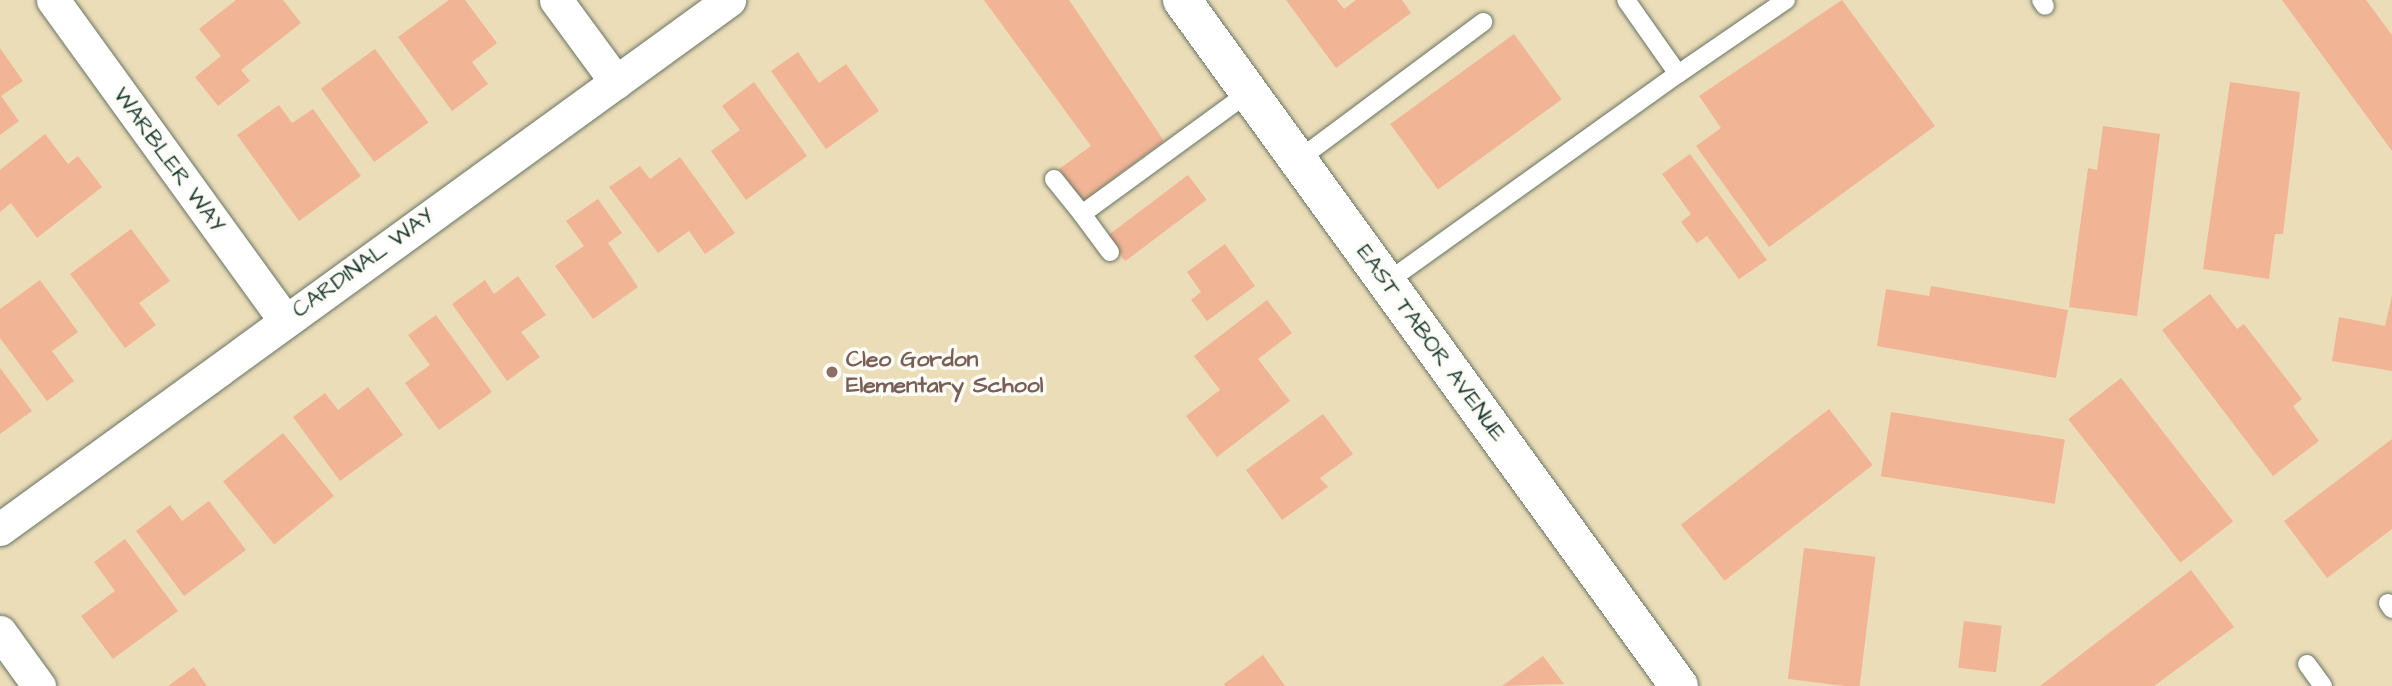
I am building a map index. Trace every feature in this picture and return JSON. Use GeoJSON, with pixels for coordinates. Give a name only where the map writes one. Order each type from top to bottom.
{"type":"FeatureCollection","features":[{"type":"Feature","properties":{"kind":"main road","name":"EAST TABOR AVENUE"},"geometry":{"type":"LineString","coordinates":[[1182,0],[1679,686]]}},
{"type":"Feature","properties":{"kind":"street","name":"WARBLER WAY"},"geometry":{"type":"LineString","coordinates":[[53,0],[284,319]]}},
{"type":"Feature","properties":{"kind":"street"},"geometry":{"type":"LineString","coordinates":[[556,0],[616,82]]}},
{"type":"Feature","properties":{"kind":"street","name":"CARDINAL WAY"},"geometry":{"type":"LineString","coordinates":[[0,530],[284,319],[729,0]]}},
{"type":"Feature","properties":{"kind":"street"},"geometry":{"type":"LineString","coordinates":[[0,632],[39,686]]}},
{"type":"Feature","properties":{"kind":"lane"},"geometry":{"type":"LineString","coordinates":[[1626,0],[1678,74]]}},
{"type":"Feature","properties":{"kind":"lane"},"geometry":{"type":"LineString","coordinates":[[1387,282],[1786,0]]}},
{"type":"Feature","properties":{"kind":"lane"},"geometry":{"type":"LineString","coordinates":[[1298,160],[1483,22]]}},
{"type":"Feature","properties":{"kind":"lane"},"geometry":{"type":"LineString","coordinates":[[1082,214],[1249,92]]}},
{"type":"Feature","properties":{"kind":"lane"},"geometry":{"type":"LineString","coordinates":[[1054,179],[1110,252]]}},
{"type":"Feature","properties":{"kind":"lane"},"geometry":{"type":"LineString","coordinates":[[2307,663],[2323,686]]}},
{"type":"Feature","properties":{"kind":"building"},"geometry":{"type":"Polygon","coordinates":[[[236,0],[283,0],[301,23],[241,70],[250,81],[218,106],[195,77],[221,56],[199,29],[236,0]]]}},
{"type":"Feature","properties":{"kind":"building"},"geometry":{"type":"Polygon","coordinates":[[[449,0],[465,0],[497,43],[472,62],[488,84],[452,111],[398,37],[449,0]]]}},
{"type":"Feature","properties":{"kind":"building"},"geometry":{"type":"Polygon","coordinates":[[[984,0],[1069,0],[1164,141],[1083,201],[1059,169],[1091,146],[984,0]]]}},
{"type":"Feature","properties":{"kind":"building"},"geometry":{"type":"Polygon","coordinates":[[[1286,0],[1337,0],[1344,9],[1356,0],[1402,0],[1411,13],[1336,68],[1286,0]]]}},
{"type":"Feature","properties":{"kind":"building"},"geometry":{"type":"Polygon","coordinates":[[[1842,0],[1935,126],[1769,247],[1696,146],[1721,128],[1699,96],[1842,0]]]}},
{"type":"Feature","properties":{"kind":"building"},"geometry":{"type":"Polygon","coordinates":[[[2282,0],[2366,0],[2392,35],[2392,151],[2282,0]]]}},
{"type":"Feature","properties":{"kind":"building"},"geometry":{"type":"Polygon","coordinates":[[[1514,34],[1562,100],[1438,189],[1390,124],[1514,34]]]}},
{"type":"Feature","properties":{"kind":"building"},"geometry":{"type":"Polygon","coordinates":[[[0,48],[23,81],[1,96],[19,121],[0,135],[0,48]]]}},
{"type":"Feature","properties":{"kind":"building"},"geometry":{"type":"Polygon","coordinates":[[[375,49],[428,123],[374,162],[321,88],[375,49]]]}},
{"type":"Feature","properties":{"kind":"building"},"geometry":{"type":"Polygon","coordinates":[[[798,52],[819,83],[846,64],[879,111],[826,149],[771,71],[798,52]]]}},
{"type":"Feature","properties":{"kind":"building"},"geometry":{"type":"Polygon","coordinates":[[[754,82],[807,156],[746,200],[711,151],[740,130],[722,106],[754,82]]]}},
{"type":"Feature","properties":{"kind":"building"},"geometry":{"type":"Polygon","coordinates":[[[2230,82],[2300,92],[2283,234],[2275,234],[2269,279],[2203,269],[2230,82]]]}},
{"type":"Feature","properties":{"kind":"building"},"geometry":{"type":"Polygon","coordinates":[[[279,105],[292,123],[313,109],[361,176],[299,221],[237,135],[279,105]]]}},
{"type":"Feature","properties":{"kind":"building"},"geometry":{"type":"Polygon","coordinates":[[[2103,126],[2160,134],[2137,316],[2069,307],[2088,168],[2097,170],[2103,126]]]}},
{"type":"Feature","properties":{"kind":"building"},"geometry":{"type":"Polygon","coordinates":[[[45,134],[68,164],[78,156],[102,187],[37,238],[11,203],[0,212],[0,170],[45,134]]]}},
{"type":"Feature","properties":{"kind":"building"},"geometry":{"type":"Polygon","coordinates":[[[1690,154],[1767,260],[1739,279],[1707,236],[1697,243],[1681,222],[1691,214],[1662,174],[1690,154]]]}},
{"type":"Feature","properties":{"kind":"building"},"geometry":{"type":"Polygon","coordinates":[[[680,157],[735,233],[705,254],[689,231],[658,253],[609,187],[640,166],[650,179],[680,157]]]}},
{"type":"Feature","properties":{"kind":"building"},"geometry":{"type":"Polygon","coordinates":[[[1188,175],[1207,200],[1125,261],[1107,236],[1188,175]]]}},
{"type":"Feature","properties":{"kind":"building"},"geometry":{"type":"Polygon","coordinates":[[[598,199],[622,233],[608,243],[638,287],[593,319],[555,266],[584,246],[566,221],[598,199]]]}},
{"type":"Feature","properties":{"kind":"building"},"geometry":{"type":"Polygon","coordinates":[[[131,229],[170,281],[139,303],[156,325],[125,348],[70,274],[131,229]]]}},
{"type":"Feature","properties":{"kind":"building"},"geometry":{"type":"Polygon","coordinates":[[[1225,244],[1255,286],[1207,321],[1191,300],[1201,292],[1187,272],[1225,244]]]}},
{"type":"Feature","properties":{"kind":"building"},"geometry":{"type":"Polygon","coordinates":[[[518,276],[546,315],[521,332],[540,357],[507,381],[452,304],[485,280],[494,294],[518,276]]]}},
{"type":"Feature","properties":{"kind":"building"},"geometry":{"type":"Polygon","coordinates":[[[40,280],[78,332],[52,351],[74,381],[47,401],[0,338],[0,309],[40,280]]]}},
{"type":"Feature","properties":{"kind":"building"},"geometry":{"type":"Polygon","coordinates":[[[1931,286],[2068,310],[2056,378],[1877,346],[1886,289],[1929,296],[1931,286]]]}},
{"type":"Feature","properties":{"kind":"building"},"geometry":{"type":"Polygon","coordinates":[[[2210,294],[2237,329],[2244,324],[2302,399],[2293,406],[2319,441],[2273,476],[2162,330],[2210,294]]]}},
{"type":"Feature","properties":{"kind":"building"},"geometry":{"type":"Polygon","coordinates":[[[2392,296],[2392,371],[2332,361],[2339,317],[2385,326],[2392,296]]]}},
{"type":"Feature","properties":{"kind":"building"},"geometry":{"type":"Polygon","coordinates":[[[1267,300],[1292,333],[1258,359],[1290,401],[1217,457],[1186,416],[1220,390],[1194,356],[1267,300]]]}},
{"type":"Feature","properties":{"kind":"building"},"geometry":{"type":"Polygon","coordinates":[[[436,315],[492,392],[439,430],[405,383],[430,365],[408,335],[436,315]]]}},
{"type":"Feature","properties":{"kind":"building"},"geometry":{"type":"Polygon","coordinates":[[[0,368],[32,411],[0,434],[0,368]]]}},
{"type":"Feature","properties":{"kind":"building"},"geometry":{"type":"Polygon","coordinates":[[[2121,378],[2233,521],[2180,563],[2068,419],[2121,378]]]}},
{"type":"Feature","properties":{"kind":"building"},"geometry":{"type":"Polygon","coordinates":[[[368,387],[403,435],[340,481],[293,417],[325,393],[338,410],[368,387]]]}},
{"type":"Feature","properties":{"kind":"building"},"geometry":{"type":"Polygon","coordinates":[[[1829,409],[1873,465],[1725,581],[1681,525],[1829,409]]]}},
{"type":"Feature","properties":{"kind":"building"},"geometry":{"type":"Polygon","coordinates":[[[1891,412],[2065,440],[2055,504],[1881,476],[1891,412]]]}},
{"type":"Feature","properties":{"kind":"building"},"geometry":{"type":"Polygon","coordinates":[[[1323,414],[1353,454],[1320,478],[1328,487],[1282,520],[1246,470],[1323,414]]]}},
{"type":"Feature","properties":{"kind":"building"},"geometry":{"type":"Polygon","coordinates":[[[283,433],[334,496],[274,544],[223,481],[283,433]]]}},
{"type":"Feature","properties":{"kind":"building"},"geometry":{"type":"Polygon","coordinates":[[[2392,439],[2392,529],[2327,578],[2284,521],[2392,439]]]}},
{"type":"Feature","properties":{"kind":"building"},"geometry":{"type":"Polygon","coordinates":[[[209,501],[246,550],[184,596],[136,531],[170,505],[182,521],[209,501]]]}},
{"type":"Feature","properties":{"kind":"building"},"geometry":{"type":"Polygon","coordinates":[[[125,539],[178,611],[113,659],[81,616],[115,591],[94,562],[125,539]]]}},
{"type":"Feature","properties":{"kind":"building"},"geometry":{"type":"Polygon","coordinates":[[[1804,548],[1875,557],[1860,686],[1788,679],[1804,548]]]}},
{"type":"Feature","properties":{"kind":"building"},"geometry":{"type":"Polygon","coordinates":[[[2191,570],[2234,627],[2154,686],[2040,686],[2191,570]]]}},
{"type":"Feature","properties":{"kind":"building"},"geometry":{"type":"Polygon","coordinates":[[[1964,621],[2002,626],[1996,672],[1958,668],[1964,621]]]}},
{"type":"Feature","properties":{"kind":"building"},"geometry":{"type":"Polygon","coordinates":[[[1263,655],[1285,686],[1225,686],[1224,684],[1263,655]]]}},
{"type":"Feature","properties":{"kind":"building"},"geometry":{"type":"Polygon","coordinates":[[[1543,656],[1564,684],[1502,686],[1543,656]]]}},
{"type":"Feature","properties":{"kind":"building"},"geometry":{"type":"Polygon","coordinates":[[[194,667],[207,686],[168,686],[194,667]]]}},
{"type":"Feature","properties":{"kind":"place","name":"Cleo Gordon Elementary School"},"geometry":{"type":"Point","coordinates":[832,372]}}]}
